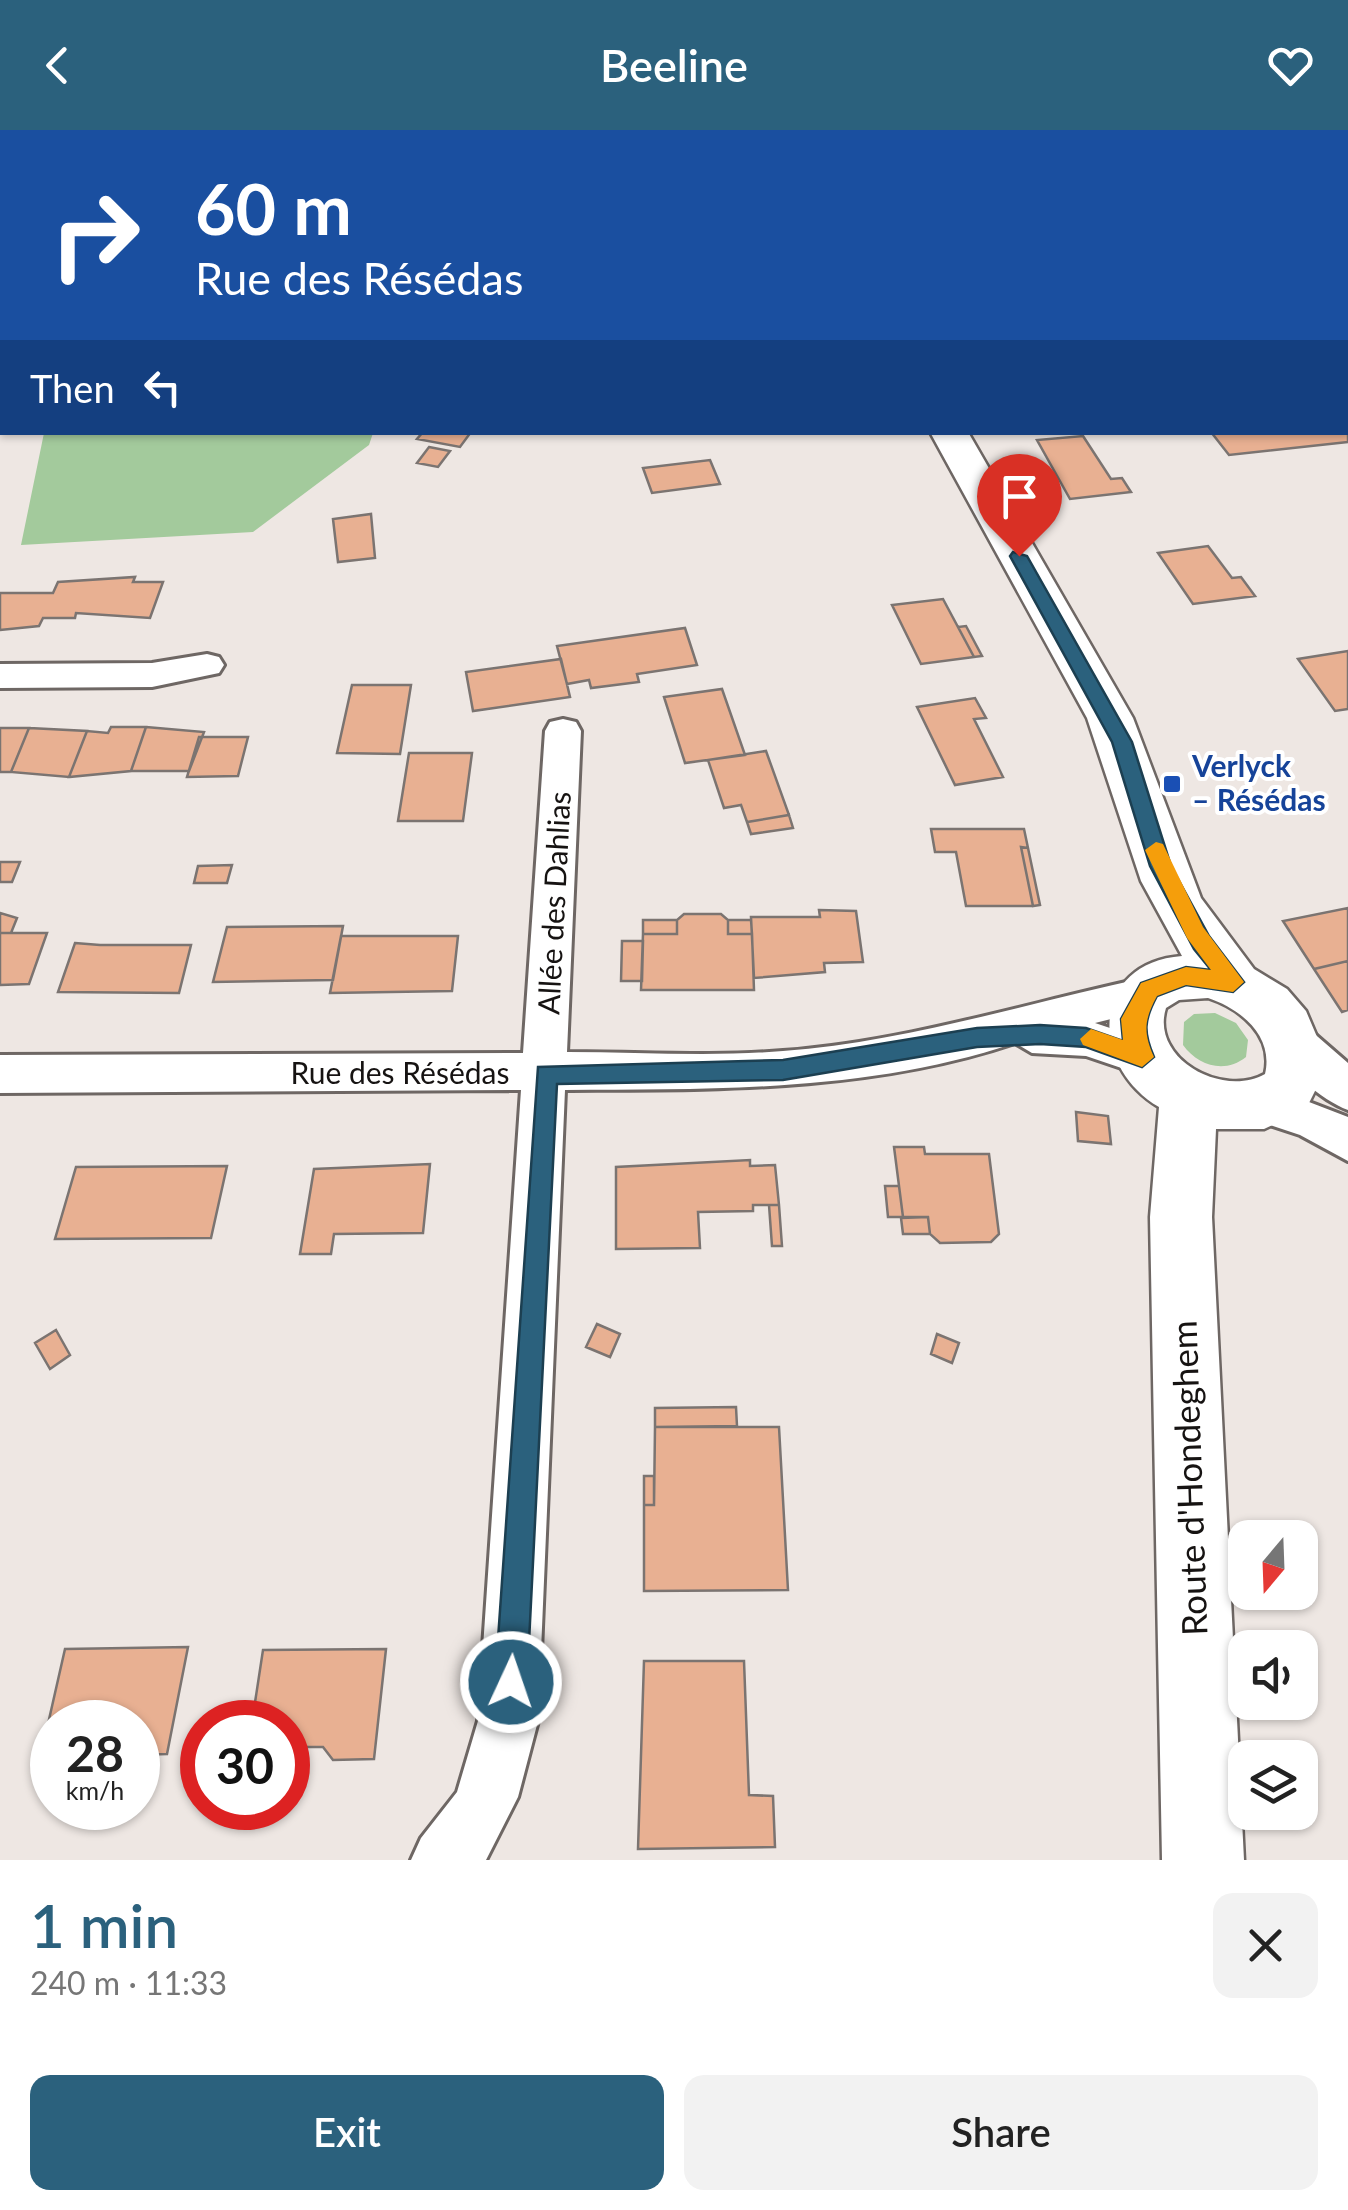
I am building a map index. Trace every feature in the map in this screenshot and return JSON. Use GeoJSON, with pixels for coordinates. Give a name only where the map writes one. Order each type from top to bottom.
{"type":"FeatureCollection","features":[{"type":"Feature","properties":{"kind":"street"},"geometry":{"type":"LineString","coordinates":[[952,435],[1122,742],[1160,866],[1202,942],[1233,982],[1277,1011],[1295,1043],[1348,1091]]}},
{"type":"Feature","properties":{"kind":"street"},"geometry":{"type":"LineString","coordinates":[[0,676],[152,675],[207,666]]}},
{"type":"Feature","properties":{"kind":"street","name":"Allée des Dahlias"},"geometry":{"type":"LineString","coordinates":[[442,1860],[458,1847],[484,1810],[508,1721],[563,732]]}},
{"type":"Feature","properties":{"kind":"street"},"geometry":{"type":"LineString","coordinates":[[1160,866],[1162,945],[1150,991],[1133,1019],[1134,1038],[1166,1077],[1227,1107],[1262,1103],[1280,1093],[1292,1079],[1295,1043]]}},
{"type":"Feature","properties":{"kind":"street"},"geometry":{"type":"LineString","coordinates":[[1150,991],[1175,977],[1197,975],[1233,982]]}},
{"type":"Feature","properties":{"kind":"street","name":"Rue des Résédas"},"geometry":{"type":"LineString","coordinates":[[0,1074],[783,1070],[977,1038],[1034,1019],[1150,991]]}},
{"type":"Feature","properties":{"kind":"street","name":"Rue des Résédas"},"geometry":{"type":"LineString","coordinates":[[977,1038],[1086,1038],[1166,1077]]}},
{"type":"Feature","properties":{"kind":"street","name":"Route d'Hondeghem"},"geometry":{"type":"LineString","coordinates":[[1166,1077],[1181,1231],[1203,1860]]}},
{"type":"Feature","properties":{"kind":"street"},"geometry":{"type":"LineString","coordinates":[[1262,1103],[1315,1121],[1348,1141]]}},
{"type":"Feature","properties":{"kind":"green space"},"geometry":{"type":"Polygon","coordinates":[[[43,435],[372,435],[369,445],[253,532],[21,545],[43,435]]]}},
{"type":"Feature","properties":{"kind":"green space"},"geometry":{"type":"Polygon","coordinates":[[[1215,1013],[1236,1023],[1248,1040],[1246,1057],[1238,1062],[1221,1066],[1204,1063],[1183,1045],[1184,1022],[1194,1014],[1215,1013]]]}},
{"type":"Feature","properties":{"kind":"building"},"geometry":{"type":"Polygon","coordinates":[[[420,435],[469,435],[460,447],[417,439],[420,435]]]}},
{"type":"Feature","properties":{"kind":"building"},"geometry":{"type":"Polygon","coordinates":[[[1213,435],[1348,435],[1348,442],[1229,455],[1213,435]]]}},
{"type":"Feature","properties":{"kind":"building"},"geometry":{"type":"Polygon","coordinates":[[[1083,436],[1111,479],[1122,478],[1131,492],[1070,499],[1037,440],[1083,436]]]}},
{"type":"Feature","properties":{"kind":"building"},"geometry":{"type":"Polygon","coordinates":[[[429,447],[450,451],[438,467],[417,463],[429,447]]]}},
{"type":"Feature","properties":{"kind":"building"},"geometry":{"type":"Polygon","coordinates":[[[710,460],[720,484],[652,493],[643,468],[710,460]]]}},
{"type":"Feature","properties":{"kind":"building"},"geometry":{"type":"Polygon","coordinates":[[[371,514],[375,558],[338,562],[333,519],[371,514]]]}},
{"type":"Feature","properties":{"kind":"building"},"geometry":{"type":"Polygon","coordinates":[[[1208,546],[1232,578],[1241,577],[1255,596],[1193,604],[1158,553],[1208,546]]]}},
{"type":"Feature","properties":{"kind":"building"},"geometry":{"type":"Polygon","coordinates":[[[135,577],[133,582],[163,582],[150,618],[76,613],[75,618],[43,618],[39,626],[0,630],[0,593],[53,593],[58,582],[135,577]]]}},
{"type":"Feature","properties":{"kind":"building"},"geometry":{"type":"Polygon","coordinates":[[[943,599],[974,657],[921,664],[892,605],[943,599]]]}},
{"type":"Feature","properties":{"kind":"building"},"geometry":{"type":"Polygon","coordinates":[[[966,626],[982,656],[974,657],[958,627],[966,626]]]}},
{"type":"Feature","properties":{"kind":"building"},"geometry":{"type":"Polygon","coordinates":[[[685,628],[697,665],[637,674],[639,682],[591,688],[589,680],[567,684],[557,646],[685,628]]]}},
{"type":"Feature","properties":{"kind":"building"},"geometry":{"type":"Polygon","coordinates":[[[1348,651],[1348,709],[1335,711],[1298,659],[1348,651]]]}},
{"type":"Feature","properties":{"kind":"building"},"geometry":{"type":"Polygon","coordinates":[[[561,659],[570,697],[473,711],[466,672],[561,659]]]}},
{"type":"Feature","properties":{"kind":"building"},"geometry":{"type":"Polygon","coordinates":[[[352,685],[411,685],[400,754],[337,753],[352,685]]]}},
{"type":"Feature","properties":{"kind":"building"},"geometry":{"type":"Polygon","coordinates":[[[722,689],[745,755],[685,763],[664,697],[722,689]]]}},
{"type":"Feature","properties":{"kind":"building"},"geometry":{"type":"Polygon","coordinates":[[[975,698],[986,718],[974,719],[1003,777],[955,785],[917,707],[975,698]]]}},
{"type":"Feature","properties":{"kind":"building"},"geometry":{"type":"Polygon","coordinates":[[[111,727],[146,727],[131,771],[69,777],[87,731],[108,733],[111,727]]]}},
{"type":"Feature","properties":{"kind":"building"},"geometry":{"type":"Polygon","coordinates":[[[146,727],[204,732],[189,771],[131,771],[146,727]]]}},
{"type":"Feature","properties":{"kind":"building"},"geometry":{"type":"Polygon","coordinates":[[[0,728],[29,728],[11,772],[0,772],[0,728]]]}},
{"type":"Feature","properties":{"kind":"building"},"geometry":{"type":"Polygon","coordinates":[[[29,728],[87,731],[69,777],[11,772],[29,728]]]}},
{"type":"Feature","properties":{"kind":"building"},"geometry":{"type":"Polygon","coordinates":[[[199,737],[248,737],[238,776],[187,777],[199,737]]]}},
{"type":"Feature","properties":{"kind":"building"},"geometry":{"type":"Polygon","coordinates":[[[766,751],[789,815],[747,822],[741,805],[724,808],[708,760],[766,751]]]}},
{"type":"Feature","properties":{"kind":"building"},"geometry":{"type":"Polygon","coordinates":[[[409,753],[472,753],[463,821],[398,821],[409,753]]]}},
{"type":"Feature","properties":{"kind":"building"},"geometry":{"type":"Polygon","coordinates":[[[789,815],[793,828],[751,834],[747,822],[789,815]]]}},
{"type":"Feature","properties":{"kind":"building"},"geometry":{"type":"Polygon","coordinates":[[[931,829],[1024,829],[1028,848],[1021,847],[1033,906],[966,906],[956,852],[935,852],[931,829]]]}},
{"type":"Feature","properties":{"kind":"building"},"geometry":{"type":"Polygon","coordinates":[[[1021,847],[1028,848],[1040,905],[1033,906],[1021,847]]]}},
{"type":"Feature","properties":{"kind":"building"},"geometry":{"type":"Polygon","coordinates":[[[0,862],[20,862],[12,882],[0,882],[0,862]]]}},
{"type":"Feature","properties":{"kind":"building"},"geometry":{"type":"Polygon","coordinates":[[[232,865],[227,883],[194,883],[198,866],[232,865]]]}},
{"type":"Feature","properties":{"kind":"building"},"geometry":{"type":"Polygon","coordinates":[[[1348,908],[1348,961],[1314,969],[1283,921],[1348,908]]]}},
{"type":"Feature","properties":{"kind":"building"},"geometry":{"type":"Polygon","coordinates":[[[819,910],[856,911],[863,962],[824,963],[825,972],[754,978],[751,917],[820,917],[819,910]]]}},
{"type":"Feature","properties":{"kind":"building"},"geometry":{"type":"Polygon","coordinates":[[[0,913],[17,918],[11,933],[0,933],[0,913]]]}},
{"type":"Feature","properties":{"kind":"building"},"geometry":{"type":"Polygon","coordinates":[[[684,914],[721,914],[728,920],[728,934],[752,934],[754,990],[641,990],[643,934],[677,934],[677,920],[684,914]]]}},
{"type":"Feature","properties":{"kind":"building"},"geometry":{"type":"Polygon","coordinates":[[[643,920],[677,920],[677,934],[643,934],[643,920]]]}},
{"type":"Feature","properties":{"kind":"building"},"geometry":{"type":"Polygon","coordinates":[[[728,920],[751,920],[752,934],[728,934],[728,920]]]}},
{"type":"Feature","properties":{"kind":"building"},"geometry":{"type":"Polygon","coordinates":[[[343,926],[333,980],[213,982],[227,927],[343,926]]]}},
{"type":"Feature","properties":{"kind":"building"},"geometry":{"type":"Polygon","coordinates":[[[0,933],[47,933],[29,984],[0,985],[0,933]]]}},
{"type":"Feature","properties":{"kind":"building"},"geometry":{"type":"Polygon","coordinates":[[[341,936],[458,936],[452,991],[330,993],[341,936]]]}},
{"type":"Feature","properties":{"kind":"building"},"geometry":{"type":"Polygon","coordinates":[[[622,941],[643,941],[642,981],[621,981],[622,941]]]}},
{"type":"Feature","properties":{"kind":"building"},"geometry":{"type":"Polygon","coordinates":[[[75,943],[191,945],[179,993],[58,992],[75,943]]]}},
{"type":"Feature","properties":{"kind":"building"},"geometry":{"type":"Polygon","coordinates":[[[1348,961],[1348,1010],[1342,1012],[1314,969],[1348,961]]]}},
{"type":"Feature","properties":{"kind":"building"},"geometry":{"type":"Polygon","coordinates":[[[1076,1112],[1108,1116],[1111,1144],[1078,1141],[1076,1112]]]}},
{"type":"Feature","properties":{"kind":"building"},"geometry":{"type":"Polygon","coordinates":[[[894,1147],[924,1147],[925,1154],[989,1154],[999,1234],[991,1242],[940,1243],[930,1234],[928,1217],[903,1217],[894,1147]]]}},
{"type":"Feature","properties":{"kind":"building"},"geometry":{"type":"Polygon","coordinates":[[[750,1160],[750,1166],[775,1165],[779,1205],[753,1205],[753,1211],[698,1212],[700,1248],[616,1249],[616,1167],[750,1160]]]}},
{"type":"Feature","properties":{"kind":"building"},"geometry":{"type":"Polygon","coordinates":[[[430,1164],[423,1233],[334,1234],[331,1254],[300,1254],[314,1169],[430,1164]]]}},
{"type":"Feature","properties":{"kind":"building"},"geometry":{"type":"Polygon","coordinates":[[[227,1166],[211,1238],[55,1239],[76,1167],[227,1166]]]}},
{"type":"Feature","properties":{"kind":"building"},"geometry":{"type":"Polygon","coordinates":[[[885,1186],[899,1186],[903,1217],[888,1217],[885,1186]]]}},
{"type":"Feature","properties":{"kind":"building"},"geometry":{"type":"Polygon","coordinates":[[[769,1205],[779,1205],[782,1246],[772,1246],[769,1205]]]}},
{"type":"Feature","properties":{"kind":"building"},"geometry":{"type":"Polygon","coordinates":[[[928,1217],[930,1234],[903,1234],[901,1218],[928,1217]]]}},
{"type":"Feature","properties":{"kind":"building"},"geometry":{"type":"Polygon","coordinates":[[[597,1324],[620,1334],[610,1357],[586,1347],[597,1324]]]}},
{"type":"Feature","properties":{"kind":"building"},"geometry":{"type":"Polygon","coordinates":[[[56,1330],[70,1355],[50,1369],[35,1343],[56,1330]]]}},
{"type":"Feature","properties":{"kind":"building"},"geometry":{"type":"Polygon","coordinates":[[[937,1334],[959,1343],[952,1363],[931,1354],[937,1334]]]}},
{"type":"Feature","properties":{"kind":"building"},"geometry":{"type":"Polygon","coordinates":[[[736,1407],[737,1426],[655,1427],[655,1408],[736,1407]]]}},
{"type":"Feature","properties":{"kind":"building"},"geometry":{"type":"Polygon","coordinates":[[[655,1427],[779,1427],[788,1590],[644,1591],[644,1505],[654,1505],[655,1427]]]}},
{"type":"Feature","properties":{"kind":"building"},"geometry":{"type":"Polygon","coordinates":[[[644,1476],[654,1476],[654,1505],[644,1505],[644,1476]]]}},
{"type":"Feature","properties":{"kind":"building"},"geometry":{"type":"Polygon","coordinates":[[[188,1647],[167,1754],[160,1754],[160,1700],[53,1700],[65,1649],[188,1647]]]}},
{"type":"Feature","properties":{"kind":"building"},"geometry":{"type":"Polygon","coordinates":[[[386,1649],[374,1759],[333,1760],[323,1747],[310,1747],[310,1700],[255,1700],[263,1650],[386,1649]]]}},
{"type":"Feature","properties":{"kind":"building"},"geometry":{"type":"Polygon","coordinates":[[[644,1661],[744,1661],[749,1795],[773,1796],[775,1847],[638,1849],[644,1661]]]}},
{"type":"Feature","properties":{"kind":"slow traffic"},"geometry":{"type":"LineString","coordinates":[[1091,1039],[1142,1057],[1134,1038],[1133,1019],[1138,1003],[1149,990],[1175,977],[1209,976],[1233,982],[1195,932],[1160,866],[1156,850]]}},
{"type":"Feature","properties":{"kind":"place","name":"Verlyck – Résédas"},"geometry":{"type":"Point","coordinates":[1172,784]}},
{"type":"Feature","properties":{"kind":"route"},"geometry":{"type":"LineString","coordinates":[[511,1682],[546,1074],[783,1070],[977,1038],[1040,1035],[1086,1038],[1142,1057],[1134,1038],[1133,1019],[1138,1003],[1149,990],[1175,977],[1209,976],[1233,982],[1211,957],[1160,866],[1122,742],[1019,556]]}}]}
